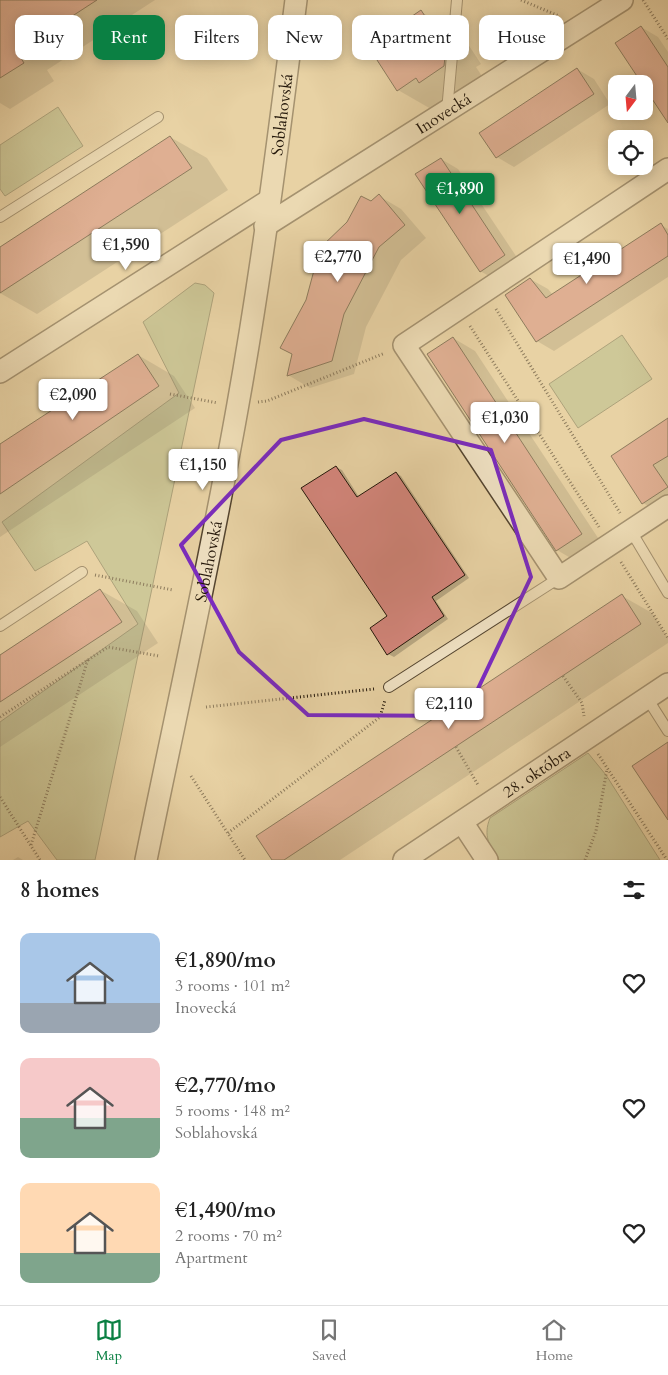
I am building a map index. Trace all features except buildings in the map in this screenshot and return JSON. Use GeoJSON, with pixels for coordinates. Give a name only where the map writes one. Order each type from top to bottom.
{"type":"FeatureCollection","features":[{"type":"Feature","properties":{"kind":"street","name":"Soblahovská"},"geometry":{"type":"LineString","coordinates":[[146,860],[198,612],[236,412],[265,226],[296,0]]}},
{"type":"Feature","properties":{"kind":"street","name":"Inovecká"},"geometry":{"type":"LineString","coordinates":[[265,226],[447,113],[622,0]]}},
{"type":"Feature","properties":{"kind":"street"},"geometry":{"type":"LineString","coordinates":[[668,170],[404,345],[559,578],[668,506]]}},
{"type":"Feature","properties":{"kind":"street"},"geometry":{"type":"LineString","coordinates":[[1,369],[268,201]]}},
{"type":"Feature","properties":{"kind":"street","name":"28. októbra"},"geometry":{"type":"LineString","coordinates":[[404,860],[668,684]]}},
{"type":"Feature","properties":{"kind":"street"},"geometry":{"type":"LineString","coordinates":[[462,822],[487,860]]}},
{"type":"Feature","properties":{"kind":"lane"},"geometry":{"type":"LineString","coordinates":[[447,113],[457,0]]}},
{"type":"Feature","properties":{"kind":"lane"},"geometry":{"type":"LineString","coordinates":[[0,217],[158,118]]}},
{"type":"Feature","properties":{"kind":"lane"},"geometry":{"type":"LineString","coordinates":[[631,530],[668,593]]}},
{"type":"Feature","properties":{"kind":"lane"},"geometry":{"type":"LineString","coordinates":[[0,626],[82,572]]}},
{"type":"Feature","properties":{"kind":"lane"},"geometry":{"type":"LineString","coordinates":[[389,687],[559,578]]}},
{"type":"Feature","properties":{"kind":"lane"},"geometry":{"type":"LineString","coordinates":[[647,698],[668,732]]}},
{"type":"Feature","properties":{"kind":"path"},"geometry":{"type":"LineString","coordinates":[[521,0],[583,25]]}},
{"type":"Feature","properties":{"kind":"path"},"geometry":{"type":"LineString","coordinates":[[643,0],[668,39]]}},
{"type":"Feature","properties":{"kind":"path"},"geometry":{"type":"LineString","coordinates":[[485,291],[631,530]]}},
{"type":"Feature","properties":{"kind":"path"},"geometry":{"type":"LineString","coordinates":[[459,309],[668,638]]}},
{"type":"Feature","properties":{"kind":"path"},"geometry":{"type":"LineString","coordinates":[[268,401],[404,345]]}},
{"type":"Feature","properties":{"kind":"path"},"geometry":{"type":"LineString","coordinates":[[170,394],[213,403],[224,403]]}},
{"type":"Feature","properties":{"kind":"path"},"geometry":{"type":"LineString","coordinates":[[82,572],[173,590]]}},
{"type":"Feature","properties":{"kind":"path"},"geometry":{"type":"LineString","coordinates":[[0,717],[108,647],[159,656]]}},
{"type":"Feature","properties":{"kind":"path"},"geometry":{"type":"LineString","coordinates":[[31,845],[88,660]]}},
{"type":"Feature","properties":{"kind":"path"},"geometry":{"type":"LineString","coordinates":[[563,676],[582,703],[587,737],[667,860]]}},
{"type":"Feature","properties":{"kind":"path"},"geometry":{"type":"LineString","coordinates":[[206,707],[389,687],[380,717],[228,833]]}},
{"type":"Feature","properties":{"kind":"path"},"geometry":{"type":"LineString","coordinates":[[456,747],[483,791]]}},
{"type":"Feature","properties":{"kind":"path"},"geometry":{"type":"LineString","coordinates":[[585,860],[596,831],[607,768]]}},
{"type":"Feature","properties":{"kind":"path"},"geometry":{"type":"LineString","coordinates":[[191,776],[246,860]]}},
{"type":"Feature","properties":{"kind":"path"},"geometry":{"type":"LineString","coordinates":[[0,797],[40,860]]}},
{"type":"Feature","properties":{"kind":"highlighted area"},"geometry":{"type":"Polygon","coordinates":[[[364,419],[491,450],[531,577],[465,716],[308,715],[239,652],[181,545],[281,440],[364,419]]]}},
{"type":"Feature","properties":{"kind":"green space"},"geometry":{"type":"Polygon","coordinates":[[[58,107],[83,146],[5,196],[0,189],[0,145],[58,107]]]}},
{"type":"Feature","properties":{"kind":"green space"},"geometry":{"type":"Polygon","coordinates":[[[195,283],[205,285],[214,293],[95,860],[57,860],[28,821],[0,837],[0,722],[138,624],[87,541],[35,571],[2,522],[179,393],[143,322],[195,283]]]}},
{"type":"Feature","properties":{"kind":"green space"},"geometry":{"type":"Polygon","coordinates":[[[622,335],[652,379],[578,428],[549,384],[622,335]]]}},
{"type":"Feature","properties":{"kind":"green space"},"geometry":{"type":"Polygon","coordinates":[[[588,753],[606,775],[660,860],[499,860],[488,840],[487,830],[490,818],[588,753]]]}}]}
